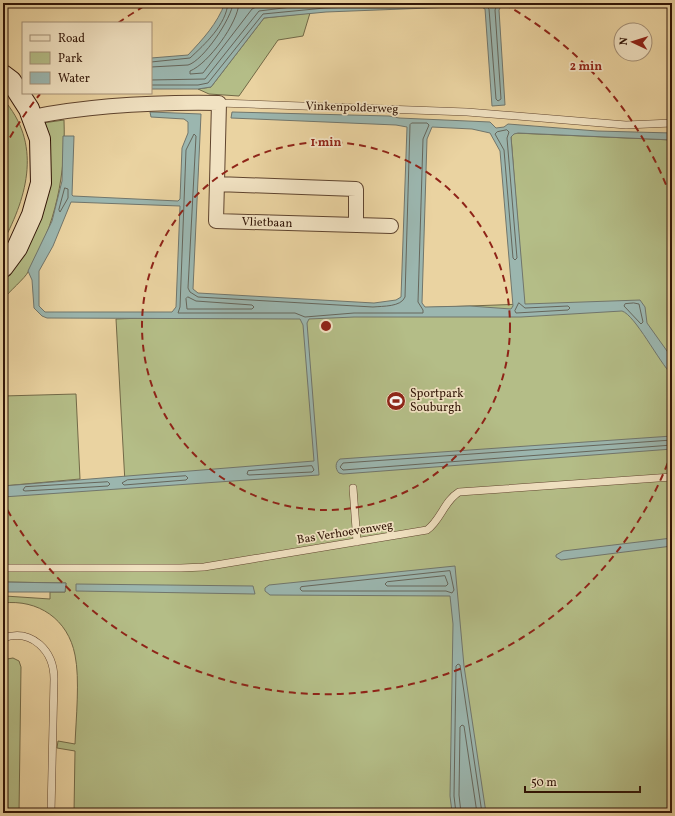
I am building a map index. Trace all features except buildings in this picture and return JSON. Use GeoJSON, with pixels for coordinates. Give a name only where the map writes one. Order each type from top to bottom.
{"type":"FeatureCollection","features":[{"type":"Feature","properties":{"kind":"street"},"geometry":{"type":"LineString","coordinates":[[3,75],[10,81],[29,109],[40,139],[41,183],[32,215],[17,248],[3,267]]}},
{"type":"Feature","properties":{"kind":"street","name":"Vinkenpolderweg"},"geometry":{"type":"LineString","coordinates":[[32,117],[70,110],[190,102],[219,103]]}},
{"type":"Feature","properties":{"kind":"street","name":"Vlietbaan"},"geometry":{"type":"LineString","coordinates":[[219,103],[216,221],[391,226]]}},
{"type":"Feature","properties":{"kind":"street"},"geometry":{"type":"LineString","coordinates":[[217,184],[356,189],[356,225]]}},
{"type":"Feature","properties":{"kind":"lane","name":"Vinkenpolderweg"},"geometry":{"type":"LineString","coordinates":[[219,103],[467,112],[626,125],[672,123]]}},
{"type":"Feature","properties":{"kind":"lane","name":"Bas Verhoevenweg"},"geometry":{"type":"LineString","coordinates":[[3,568],[204,567],[427,530],[433,526],[450,497],[459,492],[672,477]]}},
{"type":"Feature","properties":{"kind":"lane"},"geometry":{"type":"LineString","coordinates":[[353,488],[357,542]]}},
{"type":"Feature","properties":{"kind":"lane"},"geometry":{"type":"LineString","coordinates":[[3,638],[20,635],[31,638],[41,645],[47,652],[53,664],[54,679],[51,813]]}},
{"type":"Feature","properties":{"kind":"green space"},"geometry":{"type":"Polygon","coordinates":[[[310,13],[303,36],[278,40],[239,96],[209,94],[198,89],[211,87],[264,18],[310,13]]]}},
{"type":"Feature","properties":{"kind":"green space"},"geometry":{"type":"Polygon","coordinates":[[[3,99],[15,116],[23,133],[27,151],[27,169],[19,206],[3,242],[3,99]]]}},
{"type":"Feature","properties":{"kind":"green space"},"geometry":{"type":"Polygon","coordinates":[[[64,120],[61,179],[46,236],[28,272],[3,299],[3,276],[23,247],[43,123],[64,120]]]}},
{"type":"Feature","properties":{"kind":"green space","name":"Sportpark Souburgh"},"geometry":{"type":"Polygon","coordinates":[[[515,133],[672,140],[672,813],[74,813],[75,751],[57,748],[58,741],[75,744],[77,676],[75,655],[71,642],[66,631],[50,614],[28,604],[3,603],[3,597],[5,596],[50,599],[50,592],[65,592],[66,583],[3,582],[3,491],[125,483],[116,319],[524,304],[511,137],[515,133]]]}},
{"type":"Feature","properties":{"kind":"green space"},"geometry":{"type":"Polygon","coordinates":[[[76,394],[80,479],[3,486],[3,396],[76,394]]]}},
{"type":"Feature","properties":{"kind":"green space"},"geometry":{"type":"Polygon","coordinates":[[[13,658],[19,661],[21,667],[19,813],[3,813],[3,663],[7,659],[13,658]]]}},
{"type":"Feature","properties":{"kind":"water"},"geometry":{"type":"Polygon","coordinates":[[[225,3],[556,3],[501,6],[499,10],[505,105],[492,106],[485,9],[480,6],[326,12],[264,18],[211,87],[198,89],[152,89],[152,58],[188,55],[204,37],[222,11],[225,3]]]}},
{"type":"Feature","properties":{"kind":"water"},"geometry":{"type":"Polygon","coordinates":[[[150,112],[201,114],[193,289],[198,293],[374,303],[396,300],[401,297],[407,127],[396,125],[231,118],[232,112],[389,116],[399,118],[490,122],[496,128],[504,127],[508,124],[597,131],[672,133],[672,140],[518,133],[511,137],[525,304],[640,300],[645,307],[647,323],[672,358],[672,375],[633,321],[622,311],[521,317],[354,317],[309,319],[307,323],[319,475],[3,497],[3,486],[314,461],[303,325],[300,319],[47,318],[42,316],[34,308],[32,280],[28,271],[52,221],[62,181],[63,136],[74,136],[73,196],[178,201],[180,199],[182,148],[188,133],[188,122],[184,119],[151,117],[150,112]],[[432,127],[427,139],[422,303],[425,307],[470,306],[511,309],[513,306],[500,151],[490,133],[472,129],[432,127]],[[71,202],[53,246],[39,271],[39,306],[45,312],[172,312],[176,307],[180,206],[71,202]]]}},
{"type":"Feature","properties":{"kind":"water"},"geometry":{"type":"Polygon","coordinates":[[[672,436],[672,449],[343,474],[339,473],[336,468],[336,464],[340,459],[672,436]]]}},
{"type":"Feature","properties":{"kind":"water"},"geometry":{"type":"Polygon","coordinates":[[[672,538],[672,546],[561,560],[556,557],[556,555],[563,551],[672,538]]]}},
{"type":"Feature","properties":{"kind":"water"},"geometry":{"type":"Polygon","coordinates":[[[455,566],[464,666],[486,813],[452,812],[450,796],[453,624],[450,596],[270,595],[265,591],[265,588],[269,585],[455,566]]]}},
{"type":"Feature","properties":{"kind":"water"},"geometry":{"type":"Polygon","coordinates":[[[3,582],[66,583],[65,592],[3,592],[3,582]]]}},
{"type":"Feature","properties":{"kind":"water"},"geometry":{"type":"Polygon","coordinates":[[[76,584],[253,586],[255,594],[76,591],[76,584]]]}},
{"type":"Feature","properties":{"kind":"place","name":"Sportpark Souburgh"},"geometry":{"type":"Point","coordinates":[396,401]}}]}
